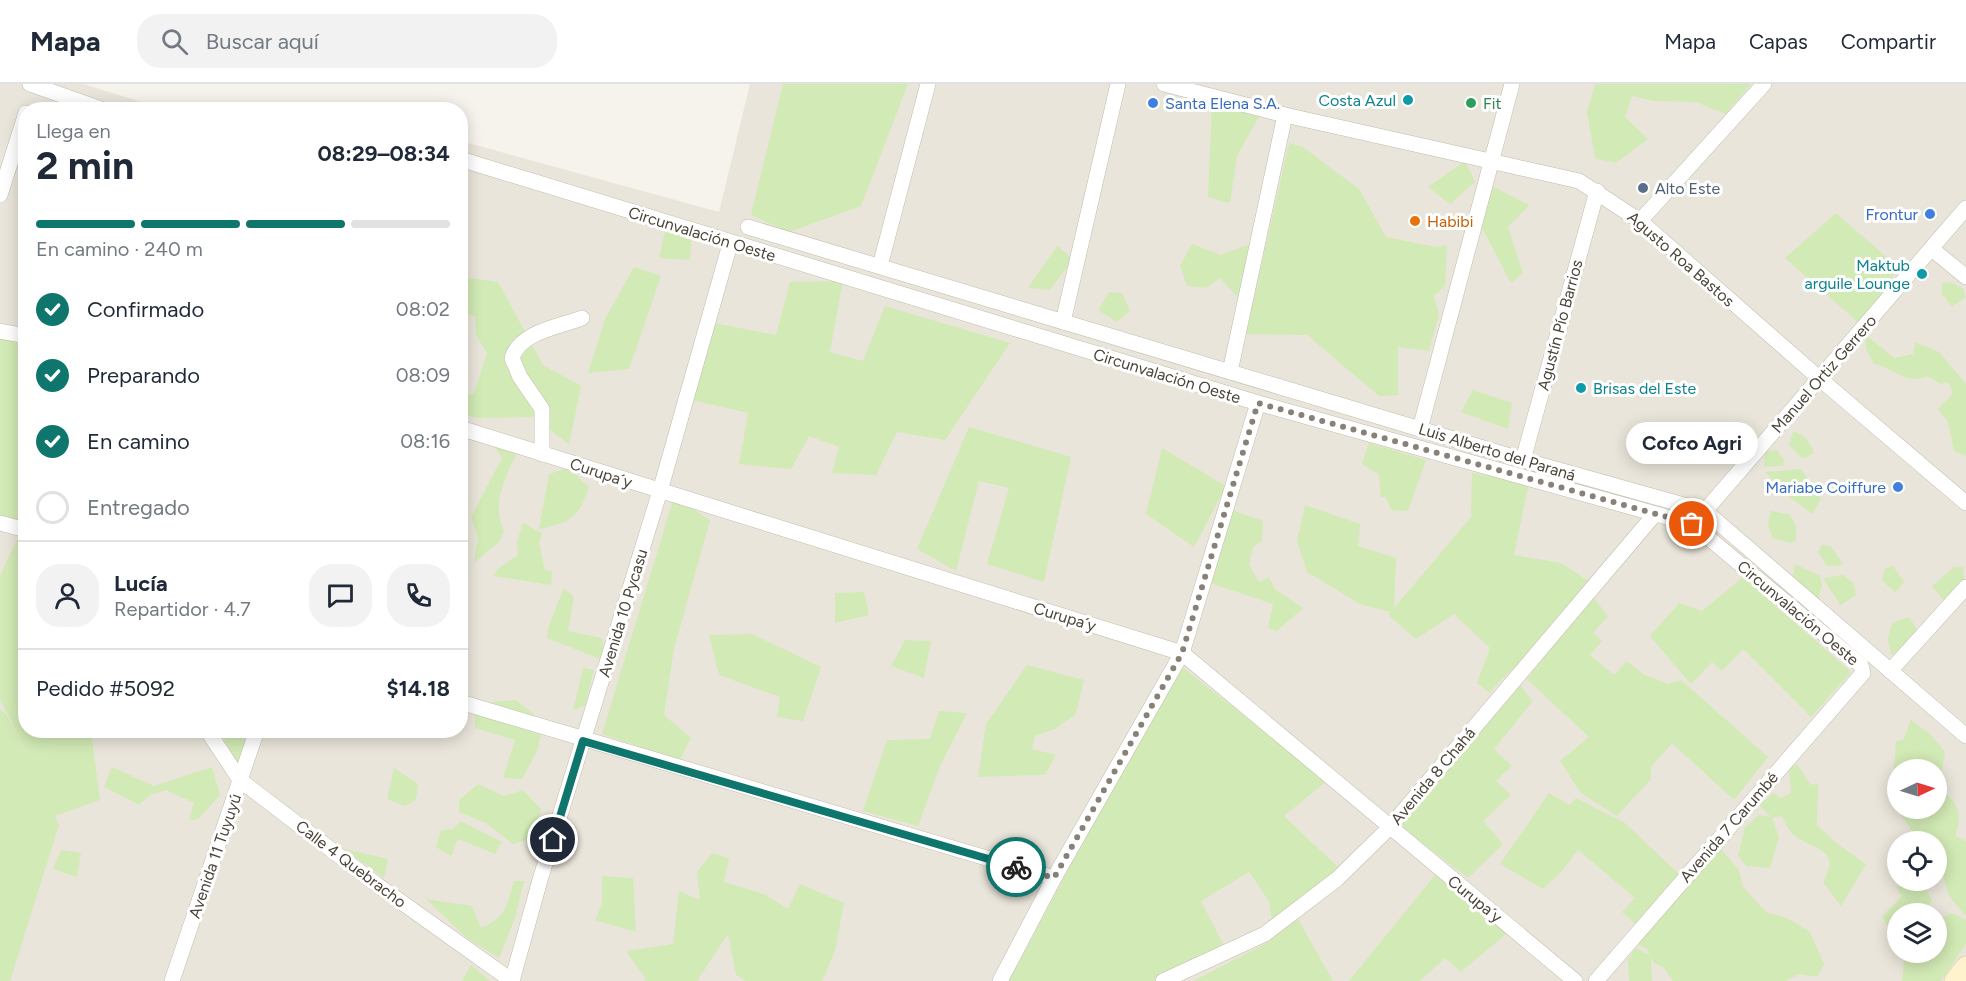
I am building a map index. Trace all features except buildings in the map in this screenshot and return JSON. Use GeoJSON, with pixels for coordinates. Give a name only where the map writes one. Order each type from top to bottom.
{"type":"FeatureCollection","features":[{"type":"Feature","properties":{"kind":"street"},"geometry":{"type":"LineString","coordinates":[[880,266],[928,84]]}},
{"type":"Feature","properties":{"kind":"street"},"geometry":{"type":"LineString","coordinates":[[1064,322],[1118,84]]}},
{"type":"Feature","properties":{"kind":"street","name":"Agusto Roa Bastos"},"geometry":{"type":"LineString","coordinates":[[1164,84],[1285,115],[1578,181],[1597,191],[1640,221],[1966,503]]}},
{"type":"Feature","properties":{"kind":"street"},"geometry":{"type":"LineString","coordinates":[[1420,429],[1512,84]]}},
{"type":"Feature","properties":{"kind":"street"},"geometry":{"type":"LineString","coordinates":[[1640,221],[1764,84]]}},
{"type":"Feature","properties":{"kind":"street"},"geometry":{"type":"LineString","coordinates":[[28,102],[32,85],[81,102]]}},
{"type":"Feature","properties":{"kind":"street"},"geometry":{"type":"LineString","coordinates":[[1230,372],[1285,115]]}},
{"type":"Feature","properties":{"kind":"street"},"geometry":{"type":"LineString","coordinates":[[0,195],[18,137]]}},
{"type":"Feature","properties":{"kind":"street","name":"Circunvalación Oeste"},"geometry":{"type":"LineString","coordinates":[[468,162],[730,244],[866,282],[1258,403],[1692,524],[1861,665],[1863,674]]}},
{"type":"Feature","properties":{"kind":"street","name":"Agustín Pío Barrios"},"geometry":{"type":"LineString","coordinates":[[1523,460],[1597,191]]}},
{"type":"Feature","properties":{"kind":"street","name":"Manuel Ortiz Gerrero"},"geometry":{"type":"LineString","coordinates":[[1705,511],[1966,208]]}},
{"type":"Feature","properties":{"kind":"street","name":"Luis Alberto del Paraná"},"geometry":{"type":"LineString","coordinates":[[748,227],[1523,460],[1705,511],[1966,736]]}},
{"type":"Feature","properties":{"kind":"street","name":"Avenida 10 Pycasu"},"geometry":{"type":"LineString","coordinates":[[512,981],[660,491],[730,244]]}},
{"type":"Feature","properties":{"kind":"street"},"geometry":{"type":"LineString","coordinates":[[1932,249],[1966,277]]}},
{"type":"Feature","properties":{"kind":"street"},"geometry":{"type":"LineString","coordinates":[[542,454],[542,409],[520,377],[512,358],[516,346],[525,339],[582,318]]}},
{"type":"Feature","properties":{"kind":"street"},"geometry":{"type":"LineString","coordinates":[[0,331],[18,334]]}},
{"type":"Feature","properties":{"kind":"street"},"geometry":{"type":"LineString","coordinates":[[1000,981],[1054,878],[1182,653],[1258,403]]}},
{"type":"Feature","properties":{"kind":"street","name":"Curupa´y"},"geometry":{"type":"LineString","coordinates":[[468,431],[1182,653],[1575,981]]}},
{"type":"Feature","properties":{"kind":"street","name":"Avenida 8 Chahá"},"geometry":{"type":"LineString","coordinates":[[1163,981],[1265,934],[1337,879],[1389,828],[1655,514]]}},
{"type":"Feature","properties":{"kind":"street"},"geometry":{"type":"LineString","coordinates":[[0,522],[18,528]]}},
{"type":"Feature","properties":{"kind":"street"},"geometry":{"type":"LineString","coordinates":[[1890,671],[1966,587]]}},
{"type":"Feature","properties":{"kind":"street","name":"Avenida 7 Carumbé"},"geometry":{"type":"LineString","coordinates":[[1596,981],[1863,674]]}},
{"type":"Feature","properties":{"kind":"street"},"geometry":{"type":"LineString","coordinates":[[468,705],[583,741],[1054,878]]}},
{"type":"Feature","properties":{"kind":"street","name":"Calle 4 Quebracho"},"geometry":{"type":"LineString","coordinates":[[212,738],[240,780],[376,884],[512,981]]}},
{"type":"Feature","properties":{"kind":"street","name":"Avenida 11 Tuyuyú"},"geometry":{"type":"LineString","coordinates":[[172,981],[255,738]]}},
{"type":"Feature","properties":{"kind":"street"},"geometry":{"type":"LineString","coordinates":[[1955,981],[1966,968]]}},
{"type":"Feature","properties":{"kind":"shaded area"},"geometry":{"type":"Polygon","coordinates":[[[0,84],[83,84],[141,102],[18,102],[18,738],[468,738],[468,143],[719,212],[750,84],[1966,84],[1966,981],[0,981],[0,84]]]}},
{"type":"Feature","properties":{"kind":"green space"},"geometry":{"type":"Polygon","coordinates":[[[783,84],[908,84],[861,206],[789,232],[751,215],[783,84]]]}},
{"type":"Feature","properties":{"kind":"green space"},"geometry":{"type":"Polygon","coordinates":[[[1595,84],[1751,84],[1725,114],[1696,102],[1654,101],[1632,96],[1625,117],[1648,139],[1616,163],[1595,158],[1587,112],[1595,84]]]}},
{"type":"Feature","properties":{"kind":"green space"},"geometry":{"type":"Polygon","coordinates":[[[1212,100],[1260,115],[1237,156],[1230,203],[1208,197],[1212,100]]]}},
{"type":"Feature","properties":{"kind":"green space"},"geometry":{"type":"Polygon","coordinates":[[[1289,143],[1303,147],[1359,189],[1386,237],[1436,247],[1447,245],[1445,286],[1434,296],[1439,315],[1429,351],[1398,347],[1398,395],[1379,396],[1307,335],[1246,334],[1289,143]]]}},
{"type":"Feature","properties":{"kind":"green space"},"geometry":{"type":"Polygon","coordinates":[[[1465,161],[1475,182],[1450,204],[1428,187],[1465,161]]]}},
{"type":"Feature","properties":{"kind":"green space"},"geometry":{"type":"Polygon","coordinates":[[[1490,185],[1529,205],[1508,227],[1523,273],[1511,283],[1482,228],[1490,185]]]}},
{"type":"Feature","properties":{"kind":"green space"},"geometry":{"type":"Polygon","coordinates":[[[1836,213],[1899,268],[1860,324],[1785,258],[1836,213]]]}},
{"type":"Feature","properties":{"kind":"green space"},"geometry":{"type":"Polygon","coordinates":[[[666,227],[692,236],[690,260],[659,258],[666,227]]]}},
{"type":"Feature","properties":{"kind":"green space"},"geometry":{"type":"Polygon","coordinates":[[[1258,241],[1239,299],[1220,278],[1206,288],[1187,286],[1180,266],[1192,244],[1221,255],[1258,241]]]}},
{"type":"Feature","properties":{"kind":"green space"},"geometry":{"type":"Polygon","coordinates":[[[1057,246],[1073,259],[1050,290],[1028,288],[1057,246]]]}},
{"type":"Feature","properties":{"kind":"green space"},"geometry":{"type":"Polygon","coordinates":[[[634,267],[661,276],[629,369],[588,373],[605,319],[634,267]]]}},
{"type":"Feature","properties":{"kind":"green space"},"geometry":{"type":"Polygon","coordinates":[[[468,278],[498,282],[543,365],[581,386],[569,445],[535,417],[477,418],[468,416],[468,396],[474,393],[487,353],[476,335],[475,316],[468,315],[468,278]]]}},
{"type":"Feature","properties":{"kind":"green space"},"geometry":{"type":"Polygon","coordinates":[[[843,281],[830,352],[863,361],[885,306],[1010,343],[945,440],[897,432],[876,475],[832,473],[839,447],[809,436],[791,469],[739,464],[748,413],[692,400],[714,323],[776,335],[790,282],[843,281]]]}},
{"type":"Feature","properties":{"kind":"green space"},"geometry":{"type":"Polygon","coordinates":[[[1950,282],[1964,289],[1965,298],[1952,307],[1942,294],[1942,283],[1950,282]]]}},
{"type":"Feature","properties":{"kind":"green space"},"geometry":{"type":"Polygon","coordinates":[[[1109,292],[1122,293],[1130,311],[1117,322],[1098,310],[1109,292]]]}},
{"type":"Feature","properties":{"kind":"green space"},"geometry":{"type":"Polygon","coordinates":[[[1865,334],[1894,358],[1913,354],[1915,342],[1939,352],[1966,384],[1966,456],[1954,451],[1948,422],[1938,409],[1953,393],[1948,382],[1941,384],[1928,376],[1913,379],[1874,364],[1866,349],[1865,334]]]}},
{"type":"Feature","properties":{"kind":"green space"},"geometry":{"type":"Polygon","coordinates":[[[0,335],[18,338],[18,525],[0,519],[0,335]]]}},
{"type":"Feature","properties":{"kind":"green space"},"geometry":{"type":"Polygon","coordinates":[[[1473,390],[1512,403],[1508,429],[1461,412],[1473,390]]]}},
{"type":"Feature","properties":{"kind":"green space"},"geometry":{"type":"Polygon","coordinates":[[[969,427],[1071,457],[1044,582],[987,564],[1009,488],[979,481],[956,571],[917,549],[969,427]]]}},
{"type":"Feature","properties":{"kind":"green space"},"geometry":{"type":"Polygon","coordinates":[[[1793,432],[1809,442],[1814,453],[1803,459],[1789,445],[1793,432]]]}},
{"type":"Feature","properties":{"kind":"green space"},"geometry":{"type":"Polygon","coordinates":[[[492,443],[517,453],[504,482],[499,501],[500,521],[504,531],[499,542],[474,563],[478,537],[471,517],[502,458],[492,443]]]}},
{"type":"Feature","properties":{"kind":"green space"},"geometry":{"type":"Polygon","coordinates":[[[1369,443],[1426,460],[1408,511],[1391,510],[1386,497],[1381,497],[1379,475],[1362,464],[1369,443]]]}},
{"type":"Feature","properties":{"kind":"green space"},"geometry":{"type":"Polygon","coordinates":[[[1162,448],[1226,486],[1194,547],[1146,514],[1162,448]]]}},
{"type":"Feature","properties":{"kind":"green space"},"geometry":{"type":"Polygon","coordinates":[[[1777,450],[1784,461],[1783,466],[1764,467],[1765,452],[1777,450]]]}},
{"type":"Feature","properties":{"kind":"green space"},"geometry":{"type":"Polygon","coordinates":[[[568,468],[589,487],[581,506],[572,517],[565,521],[539,529],[549,474],[568,468]]]}},
{"type":"Feature","properties":{"kind":"green space"},"geometry":{"type":"Polygon","coordinates":[[[1801,469],[1821,499],[1812,514],[1785,494],[1765,472],[1801,469]]]}},
{"type":"Feature","properties":{"kind":"green space"},"geometry":{"type":"Polygon","coordinates":[[[1472,473],[1529,482],[1514,555],[1561,563],[1593,584],[1517,673],[1512,669],[1489,693],[1477,683],[1490,648],[1454,614],[1416,639],[1388,615],[1390,612],[1360,604],[1307,572],[1297,541],[1305,505],[1360,524],[1358,546],[1396,558],[1394,608],[1471,517],[1472,473]]]}},
{"type":"Feature","properties":{"kind":"green space"},"geometry":{"type":"Polygon","coordinates":[[[674,497],[710,520],[674,649],[664,715],[691,738],[680,760],[602,734],[674,497]]]}},
{"type":"Feature","properties":{"kind":"green space"},"geometry":{"type":"Polygon","coordinates":[[[1232,510],[1263,521],[1262,541],[1253,547],[1249,565],[1259,582],[1269,577],[1275,589],[1303,608],[1277,631],[1268,628],[1273,604],[1210,583],[1232,510]]]}},
{"type":"Feature","properties":{"kind":"green space"},"geometry":{"type":"Polygon","coordinates":[[[1771,511],[1789,514],[1796,526],[1796,541],[1790,543],[1772,538],[1768,523],[1771,511]]]}},
{"type":"Feature","properties":{"kind":"green space"},"geometry":{"type":"Polygon","coordinates":[[[523,523],[542,533],[539,542],[545,570],[552,571],[551,585],[493,576],[499,568],[518,555],[517,542],[523,523]]]}},
{"type":"Feature","properties":{"kind":"green space"},"geometry":{"type":"Polygon","coordinates":[[[18,537],[18,736],[0,699],[0,576],[18,537]]]}},
{"type":"Feature","properties":{"kind":"green space"},"geometry":{"type":"Polygon","coordinates":[[[1822,545],[1831,546],[1843,564],[1827,566],[1818,552],[1822,545]]]}},
{"type":"Feature","properties":{"kind":"green space"},"geometry":{"type":"Polygon","coordinates":[[[1795,564],[1820,576],[1822,586],[1817,603],[1788,582],[1794,573],[1795,564]]]}},
{"type":"Feature","properties":{"kind":"green space"},"geometry":{"type":"Polygon","coordinates":[[[1893,566],[1904,582],[1895,593],[1882,580],[1885,569],[1893,566]]]}},
{"type":"Feature","properties":{"kind":"green space"},"geometry":{"type":"Polygon","coordinates":[[[1954,567],[1963,567],[1964,581],[1943,600],[1932,586],[1954,567]]]}},
{"type":"Feature","properties":{"kind":"green space"},"geometry":{"type":"Polygon","coordinates":[[[1844,575],[1854,584],[1856,595],[1840,606],[1824,578],[1844,575]]]}},
{"type":"Feature","properties":{"kind":"green space"},"geometry":{"type":"Polygon","coordinates":[[[1743,577],[1851,672],[1811,717],[1743,649],[1722,671],[1712,662],[1691,684],[1650,636],[1679,603],[1702,611],[1743,577]]]}},
{"type":"Feature","properties":{"kind":"green space"},"geometry":{"type":"Polygon","coordinates":[[[564,588],[574,597],[568,631],[602,638],[605,661],[547,638],[549,625],[564,588]]]}},
{"type":"Feature","properties":{"kind":"green space"},"geometry":{"type":"Polygon","coordinates":[[[864,592],[869,615],[835,623],[835,593],[864,592]]]}},
{"type":"Feature","properties":{"kind":"green space"},"geometry":{"type":"Polygon","coordinates":[[[1593,597],[1608,616],[1593,633],[1602,641],[1590,655],[1614,675],[1627,661],[1643,674],[1668,684],[1681,680],[1768,757],[1734,800],[1672,743],[1651,767],[1651,779],[1617,816],[1581,793],[1560,761],[1589,737],[1527,679],[1593,597]]]}},
{"type":"Feature","properties":{"kind":"green space"},"geometry":{"type":"Polygon","coordinates":[[[1909,617],[1919,632],[1908,646],[1891,655],[1888,639],[1892,623],[1909,617]]]}},
{"type":"Feature","properties":{"kind":"green space"},"geometry":{"type":"Polygon","coordinates":[[[752,634],[821,667],[803,721],[777,717],[780,697],[719,675],[709,635],[752,634]]]}},
{"type":"Feature","properties":{"kind":"green space"},"geometry":{"type":"Polygon","coordinates":[[[905,640],[931,641],[924,678],[891,666],[905,640]]]}},
{"type":"Feature","properties":{"kind":"green space"},"geometry":{"type":"Polygon","coordinates":[[[1178,664],[1327,781],[1284,816],[1342,871],[1272,922],[1269,901],[1249,872],[1201,901],[1225,948],[1154,981],[1009,981],[1178,664]]]}},
{"type":"Feature","properties":{"kind":"green space"},"geometry":{"type":"Polygon","coordinates":[[[1027,665],[1084,680],[1076,714],[1055,729],[1035,736],[1032,749],[1056,755],[1045,775],[978,777],[986,724],[1027,665]]]}},
{"type":"Feature","properties":{"kind":"green space"},"geometry":{"type":"Polygon","coordinates":[[[583,668],[594,670],[585,706],[573,710],[583,668]]]}},
{"type":"Feature","properties":{"kind":"green space"},"geometry":{"type":"Polygon","coordinates":[[[1519,684],[1533,701],[1494,749],[1512,766],[1496,781],[1511,795],[1483,821],[1503,844],[1468,878],[1401,827],[1519,684]]]}},
{"type":"Feature","properties":{"kind":"green space"},"geometry":{"type":"Polygon","coordinates":[[[516,700],[543,722],[538,749],[522,779],[503,778],[515,740],[475,728],[475,711],[492,702],[516,700]]]}},
{"type":"Feature","properties":{"kind":"green space"},"geometry":{"type":"Polygon","coordinates":[[[0,710],[6,714],[31,763],[19,738],[92,738],[100,800],[55,816],[59,825],[10,981],[0,981],[0,710]]]}},
{"type":"Feature","properties":{"kind":"green space"},"geometry":{"type":"Polygon","coordinates":[[[939,711],[967,713],[940,766],[918,826],[863,811],[887,740],[930,739],[939,711]]]}},
{"type":"Feature","properties":{"kind":"green space"},"geometry":{"type":"Polygon","coordinates":[[[1911,720],[1931,735],[1945,752],[1944,759],[1895,759],[1896,741],[1903,740],[1911,720]]]}},
{"type":"Feature","properties":{"kind":"green space"},"geometry":{"type":"Polygon","coordinates":[[[223,738],[248,738],[238,768],[223,738]]]}},
{"type":"Feature","properties":{"kind":"green space"},"geometry":{"type":"Polygon","coordinates":[[[1798,765],[1810,784],[1818,785],[1817,825],[1835,842],[1866,864],[1841,906],[1823,882],[1828,871],[1828,856],[1793,834],[1782,816],[1772,818],[1779,837],[1770,868],[1746,866],[1738,856],[1745,827],[1759,815],[1771,817],[1759,805],[1773,793],[1781,798],[1791,793],[1789,766],[1798,765]]]}},
{"type":"Feature","properties":{"kind":"green space"},"geometry":{"type":"Polygon","coordinates":[[[112,767],[154,786],[212,767],[220,795],[198,819],[189,820],[194,803],[166,790],[150,795],[139,805],[104,787],[112,767]]]}},
{"type":"Feature","properties":{"kind":"green space"},"geometry":{"type":"Polygon","coordinates":[[[394,768],[418,784],[416,800],[405,806],[387,799],[394,768]]]}},
{"type":"Feature","properties":{"kind":"green space"},"geometry":{"type":"Polygon","coordinates":[[[478,784],[504,796],[523,790],[541,809],[534,838],[513,844],[486,823],[459,812],[459,800],[478,784]]]}},
{"type":"Feature","properties":{"kind":"green space"},"geometry":{"type":"Polygon","coordinates":[[[1549,793],[1570,805],[1576,798],[1625,823],[1684,879],[1719,847],[1739,870],[1743,887],[1766,912],[1787,918],[1810,932],[1824,964],[1817,977],[1800,974],[1785,981],[1673,981],[1663,967],[1654,963],[1651,958],[1652,981],[1629,981],[1628,959],[1636,948],[1650,955],[1647,949],[1631,941],[1641,929],[1622,912],[1635,898],[1578,850],[1563,870],[1543,889],[1500,864],[1549,793]]]}},
{"type":"Feature","properties":{"kind":"green space"},"geometry":{"type":"Polygon","coordinates":[[[1947,794],[1949,796],[1956,807],[1959,819],[1955,836],[1966,841],[1966,916],[1949,896],[1947,889],[1947,831],[1912,831],[1904,819],[1947,819],[1947,794]]]}},
{"type":"Feature","properties":{"kind":"green space"},"geometry":{"type":"Polygon","coordinates":[[[461,821],[502,842],[495,854],[458,839],[451,856],[436,847],[441,830],[453,829],[461,821]]]}},
{"type":"Feature","properties":{"kind":"green space"},"geometry":{"type":"Polygon","coordinates":[[[344,849],[388,859],[384,878],[344,849]]]}},
{"type":"Feature","properties":{"kind":"green space"},"geometry":{"type":"Polygon","coordinates":[[[61,850],[81,853],[77,877],[53,869],[61,850]]]}},
{"type":"Feature","properties":{"kind":"green space"},"geometry":{"type":"Polygon","coordinates":[[[712,853],[729,858],[724,882],[764,894],[788,909],[800,884],[844,903],[835,951],[822,981],[746,981],[736,975],[728,934],[697,981],[644,981],[646,979],[626,951],[673,944],[679,891],[700,900],[697,872],[712,853]]]}},
{"type":"Feature","properties":{"kind":"green space"},"geometry":{"type":"Polygon","coordinates":[[[1435,875],[1507,933],[1461,972],[1445,958],[1420,981],[1349,981],[1435,875]]]}},
{"type":"Feature","properties":{"kind":"green space"},"geometry":{"type":"Polygon","coordinates":[[[602,876],[633,878],[636,932],[595,920],[602,903],[602,876]]]}},
{"type":"Feature","properties":{"kind":"green space"},"geometry":{"type":"Polygon","coordinates":[[[514,881],[524,881],[515,918],[499,958],[468,939],[426,899],[472,906],[481,928],[501,915],[514,881]]]}},
{"type":"Feature","properties":{"kind":"green space"},"geometry":{"type":"Polygon","coordinates":[[[1899,891],[1927,891],[1932,901],[1930,903],[1895,903],[1902,896],[1899,891]]]}},
{"type":"Feature","properties":{"kind":"green space"},"geometry":{"type":"Polygon","coordinates":[[[1887,912],[1887,925],[1882,917],[1887,912]]]}},
{"type":"Feature","properties":{"kind":"green space"},"geometry":{"type":"Polygon","coordinates":[[[1952,913],[1966,920],[1966,944],[1941,981],[1902,981],[1904,963],[1947,963],[1947,915],[1952,913]]]}},
{"type":"Feature","properties":{"kind":"green space"},"geometry":{"type":"Polygon","coordinates":[[[1298,919],[1333,981],[1193,981],[1265,944],[1298,919]]]}},
{"type":"Feature","properties":{"kind":"green space"},"geometry":{"type":"Polygon","coordinates":[[[471,965],[490,981],[462,981],[471,965]]]}},
{"type":"Feature","properties":{"kind":"way so far"},"geometry":{"type":"LineString","coordinates":[[1016,867],[1054,878],[1182,653],[1258,403],[1692,524]]}},
{"type":"Feature","properties":{"kind":"place","name":"Costa Azul"},"geometry":{"type":"Point","coordinates":[1408,100]}},
{"type":"Feature","properties":{"kind":"place","name":"Santa Elena S.A."},"geometry":{"type":"Point","coordinates":[1153,103]}},
{"type":"Feature","properties":{"kind":"place","name":"Fit"},"geometry":{"type":"Point","coordinates":[1471,103]}},
{"type":"Feature","properties":{"kind":"place","name":"Alto Este"},"geometry":{"type":"Point","coordinates":[1643,188]}},
{"type":"Feature","properties":{"kind":"place","name":"Frontur"},"geometry":{"type":"Point","coordinates":[1930,214]}},
{"type":"Feature","properties":{"kind":"place","name":"Habibi"},"geometry":{"type":"Point","coordinates":[1415,221]}},
{"type":"Feature","properties":{"kind":"place","name":"Maktub arguile Lounge"},"geometry":{"type":"Point","coordinates":[1922,274]}},
{"type":"Feature","properties":{"kind":"place","name":"Brisas del Este"},"geometry":{"type":"Point","coordinates":[1581,388]}},
{"type":"Feature","properties":{"kind":"place","name":"Mariabe Coiffure"},"geometry":{"type":"Point","coordinates":[1898,487]}},
{"type":"Feature","properties":{"kind":"place","name":"Cofco Agri"},"geometry":{"type":"Point","coordinates":[1692,524]}},
{"type":"Feature","properties":{"kind":"route"},"geometry":{"type":"LineString","coordinates":[[553,840],[583,741],[1016,867]]}}]}
